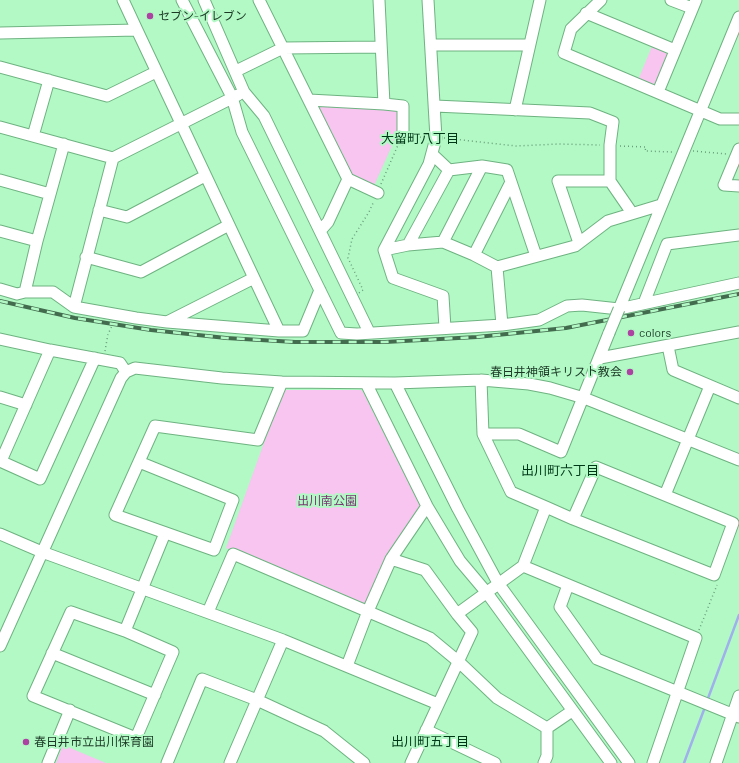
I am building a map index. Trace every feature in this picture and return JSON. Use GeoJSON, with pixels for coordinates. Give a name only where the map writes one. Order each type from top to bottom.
{"type":"FeatureCollection","features":[{"type":"Feature","properties":{"kind":"street"},"geometry":{"type":"LineString","coordinates":[[123,0],[205,176],[280,331]]}},
{"type":"Feature","properties":{"kind":"street"},"geometry":{"type":"LineString","coordinates":[[182,0],[232,97],[242,132],[342,333],[357,334],[369,332],[502,325],[539,320],[567,306],[575,305],[619,309],[739,283]]}},
{"type":"Feature","properties":{"kind":"street"},"geometry":{"type":"LineString","coordinates":[[204,0],[244,92],[264,116],[369,332]]}},
{"type":"Feature","properties":{"kind":"street"},"geometry":{"type":"LineString","coordinates":[[259,0],[348,179],[378,193]]}},
{"type":"Feature","properties":{"kind":"street"},"geometry":{"type":"LineString","coordinates":[[379,0],[384,104]]}},
{"type":"Feature","properties":{"kind":"street"},"geometry":{"type":"LineString","coordinates":[[428,0],[436,138],[429,164],[384,250],[393,278],[442,296],[445,328]]}},
{"type":"Feature","properties":{"kind":"street"},"geometry":{"type":"LineString","coordinates":[[515,110],[540,0]]}},
{"type":"Feature","properties":{"kind":"street"},"geometry":{"type":"LineString","coordinates":[[601,0],[571,29],[564,53],[720,119],[739,119]]}},
{"type":"Feature","properties":{"kind":"street"},"geometry":{"type":"LineString","coordinates":[[658,92],[694,4],[671,0]]}},
{"type":"Feature","properties":{"kind":"street"},"geometry":{"type":"LineString","coordinates":[[586,13],[675,50]]}},
{"type":"Feature","properties":{"kind":"street"},"geometry":{"type":"LineString","coordinates":[[483,434],[519,434],[561,452],[739,17]]}},
{"type":"Feature","properties":{"kind":"street"},"geometry":{"type":"LineString","coordinates":[[0,33],[137,30]]}},
{"type":"Feature","properties":{"kind":"street"},"geometry":{"type":"LineString","coordinates":[[431,45],[529,45]]}},
{"type":"Feature","properties":{"kind":"street"},"geometry":{"type":"LineString","coordinates":[[236,71],[283,48],[381,46]]}},
{"type":"Feature","properties":{"kind":"street"},"geometry":{"type":"LineString","coordinates":[[0,67],[107,96],[156,72]]}},
{"type":"Feature","properties":{"kind":"street"},"geometry":{"type":"LineString","coordinates":[[33,136],[49,80]]}},
{"type":"Feature","properties":{"kind":"street"},"geometry":{"type":"LineString","coordinates":[[0,127],[113,158],[244,92]]}},
{"type":"Feature","properties":{"kind":"street"},"geometry":{"type":"LineString","coordinates":[[309,100],[403,106],[403,139]]}},
{"type":"Feature","properties":{"kind":"street"},"geometry":{"type":"LineString","coordinates":[[435,106],[590,113],[612,122],[610,145],[610,181],[632,213]]}},
{"type":"Feature","properties":{"kind":"street"},"geometry":{"type":"LineString","coordinates":[[25,292],[37,241],[64,144]]}},
{"type":"Feature","properties":{"kind":"street"},"geometry":{"type":"LineString","coordinates":[[739,149],[724,185],[739,186]]}},
{"type":"Feature","properties":{"kind":"street"},"geometry":{"type":"LineString","coordinates":[[432,154],[449,170]]}},
{"type":"Feature","properties":{"kind":"street"},"geometry":{"type":"LineString","coordinates":[[74,307],[113,158]]}},
{"type":"Feature","properties":{"kind":"street"},"geometry":{"type":"LineString","coordinates":[[449,170],[482,166],[507,170],[536,256]]}},
{"type":"Feature","properties":{"kind":"street"},"geometry":{"type":"LineString","coordinates":[[443,242],[482,166]]}},
{"type":"Feature","properties":{"kind":"street"},"geometry":{"type":"LineString","coordinates":[[408,245],[449,170]]}},
{"type":"Feature","properties":{"kind":"street"},"geometry":{"type":"LineString","coordinates":[[99,210],[127,217],[205,176]]}},
{"type":"Feature","properties":{"kind":"street"},"geometry":{"type":"LineString","coordinates":[[320,231],[328,222],[348,179]]}},
{"type":"Feature","properties":{"kind":"street"},"geometry":{"type":"LineString","coordinates":[[0,180],[50,194]]}},
{"type":"Feature","properties":{"kind":"street"},"geometry":{"type":"LineString","coordinates":[[579,243],[558,180],[610,181]]}},
{"type":"Feature","properties":{"kind":"street"},"geometry":{"type":"LineString","coordinates":[[474,255],[511,182]]}},
{"type":"Feature","properties":{"kind":"street"},"geometry":{"type":"LineString","coordinates":[[384,250],[408,245],[443,242],[474,255],[497,267],[575,246],[608,221],[661,205]]}},
{"type":"Feature","properties":{"kind":"street"},"geometry":{"type":"LineString","coordinates":[[86,257],[141,272],[229,225]]}},
{"type":"Feature","properties":{"kind":"street"},"geometry":{"type":"LineString","coordinates":[[0,231],[37,241]]}},
{"type":"Feature","properties":{"kind":"street"},"geometry":{"type":"LineString","coordinates":[[644,303],[667,244],[739,235]]}},
{"type":"Feature","properties":{"kind":"street"},"geometry":{"type":"LineString","coordinates":[[497,267],[502,325]]}},
{"type":"Feature","properties":{"kind":"street"},"geometry":{"type":"LineString","coordinates":[[167,322],[254,278]]}},
{"type":"Feature","properties":{"kind":"street"},"geometry":{"type":"LineString","coordinates":[[0,289],[17,294],[25,292],[53,292],[74,307],[167,322],[280,331],[303,331],[320,290]]}},
{"type":"Feature","properties":{"kind":"street"},"geometry":{"type":"LineString","coordinates":[[600,358],[739,332]]}},
{"type":"Feature","properties":{"kind":"street"},"geometry":{"type":"LineString","coordinates":[[0,339],[120,363],[126,372]]}},
{"type":"Feature","properties":{"kind":"street"},"geometry":{"type":"LineString","coordinates":[[668,346],[673,370],[739,398]]}},
{"type":"Feature","properties":{"kind":"street"},"geometry":{"type":"LineString","coordinates":[[50,350],[1,461],[40,479],[99,359]]}},
{"type":"Feature","properties":{"kind":"street"},"geometry":{"type":"LineString","coordinates":[[0,646],[121,378],[126,372],[135,368],[222,378],[282,382],[396,383],[481,380],[506,381],[550,388],[584,398],[739,460]]}},
{"type":"Feature","properties":{"kind":"street"},"geometry":{"type":"LineString","coordinates":[[481,380],[483,434],[511,492],[573,519],[714,575],[733,523],[596,467],[573,519]]}},
{"type":"Feature","properties":{"kind":"street"},"geometry":{"type":"LineString","coordinates":[[139,462],[233,500],[214,550],[115,515],[155,426],[258,440],[282,382]]}},
{"type":"Feature","properties":{"kind":"street"},"geometry":{"type":"LineString","coordinates":[[366,383],[427,506],[460,561],[487,593],[611,763]]}},
{"type":"Feature","properties":{"kind":"street"},"geometry":{"type":"LineString","coordinates":[[396,383],[458,509],[498,583],[629,763]]}},
{"type":"Feature","properties":{"kind":"street"},"geometry":{"type":"LineString","coordinates":[[665,496],[710,386]]}},
{"type":"Feature","properties":{"kind":"street"},"geometry":{"type":"LineString","coordinates":[[0,397],[26,405]]}},
{"type":"Feature","properties":{"kind":"street"},"geometry":{"type":"LineString","coordinates":[[347,666],[368,611],[391,559],[427,506]]}},
{"type":"Feature","properties":{"kind":"street"},"geometry":{"type":"LineString","coordinates":[[457,614],[523,566],[546,507]]}},
{"type":"Feature","properties":{"kind":"street"},"geometry":{"type":"LineString","coordinates":[[125,631],[165,533]]}},
{"type":"Feature","properties":{"kind":"street"},"geometry":{"type":"LineString","coordinates":[[0,534],[42,552],[283,640],[438,704]]}},
{"type":"Feature","properties":{"kind":"street"},"geometry":{"type":"LineString","coordinates":[[208,612],[233,554],[430,638],[497,698],[547,728]]}},
{"type":"Feature","properties":{"kind":"street"},"geometry":{"type":"LineString","coordinates":[[391,559],[425,570],[472,632],[410,763]]}},
{"type":"Feature","properties":{"kind":"street"},"geometry":{"type":"LineString","coordinates":[[523,566],[696,638],[653,763]]}},
{"type":"Feature","properties":{"kind":"street"},"geometry":{"type":"LineString","coordinates":[[568,585],[560,607],[597,659],[736,716]]}},
{"type":"Feature","properties":{"kind":"street"},"geometry":{"type":"LineString","coordinates":[[71,612],[125,631],[173,652],[136,738],[33,696],[52,653],[71,612]]}},
{"type":"Feature","properties":{"kind":"street"},"geometry":{"type":"LineString","coordinates":[[230,763],[283,640]]}},
{"type":"Feature","properties":{"kind":"street"},"geometry":{"type":"LineString","coordinates":[[52,653],[155,695]]}},
{"type":"Feature","properties":{"kind":"street"},"geometry":{"type":"LineString","coordinates":[[167,763],[202,679],[257,700],[324,731],[364,763]]}},
{"type":"Feature","properties":{"kind":"street"},"geometry":{"type":"LineString","coordinates":[[716,763],[736,716],[739,696]]}},
{"type":"Feature","properties":{"kind":"street"},"geometry":{"type":"LineString","coordinates":[[48,763],[70,710]]}},
{"type":"Feature","properties":{"kind":"street"},"geometry":{"type":"LineString","coordinates":[[547,728],[572,711]]}},
{"type":"Feature","properties":{"kind":"street"},"geometry":{"type":"LineString","coordinates":[[544,763],[547,756],[547,728]]}},
{"type":"Feature","properties":{"kind":"street"},"geometry":{"type":"LineString","coordinates":[[426,730],[495,763]]}},
{"type":"Feature","properties":{"kind":"path"},"geometry":{"type":"LineString","coordinates":[[99,359],[108,334]]}},
{"type":"Feature","properties":{"kind":"green space"},"geometry":{"type":"Polygon","coordinates":[[[653,44],[669,51],[658,84],[654,86],[638,80],[653,44]]]}},
{"type":"Feature","properties":{"kind":"green space"},"geometry":{"type":"Polygon","coordinates":[[[318,104],[398,107],[400,128],[373,188],[354,179],[317,107],[318,104]]]}},
{"type":"Feature","properties":{"kind":"green space","name":"出川南公園"},"geometry":{"type":"Polygon","coordinates":[[[283,390],[361,390],[420,506],[367,603],[364,605],[226,548],[283,390]]]}},
{"type":"Feature","properties":{"kind":"green space"},"geometry":{"type":"Polygon","coordinates":[[[63,745],[106,763],[56,763],[63,745]]]}},
{"type":"Feature","properties":{"kind":"waterway"},"geometry":{"type":"LineString","coordinates":[[707,701],[739,615]]}},
{"type":"Feature","properties":{"kind":"waterway"},"geometry":{"type":"LineString","coordinates":[[684,763],[705,707]]}},
{"type":"Feature","properties":{"kind":"railway"},"geometry":{"type":"LineString","coordinates":[[0,301],[75,318],[151,330],[226,338],[295,342],[385,342],[477,337],[566,328],[739,294]]}},
{"type":"Feature","properties":{"kind":"place","name":"セブン-イレブン"},"geometry":{"type":"Point","coordinates":[150,16]}},
{"type":"Feature","properties":{"kind":"place","name":"colors"},"geometry":{"type":"Point","coordinates":[631,333]}},
{"type":"Feature","properties":{"kind":"place","name":"春日井神領キリスト教会"},"geometry":{"type":"Point","coordinates":[630,372]}},
{"type":"Feature","properties":{"kind":"place","name":"春日井市立出川保育園"},"geometry":{"type":"Point","coordinates":[26,742]}},
{"type":"Feature","properties":{"kind":"district","name":"大留町八丁目"},"geometry":{"type":"Point","coordinates":[420,139]}},
{"type":"Feature","properties":{"kind":"district","name":"出川町六丁目"},"geometry":{"type":"Point","coordinates":[560,471]}},
{"type":"Feature","properties":{"kind":"district","name":"出川町五丁目"},"geometry":{"type":"Point","coordinates":[430,742]}}]}
